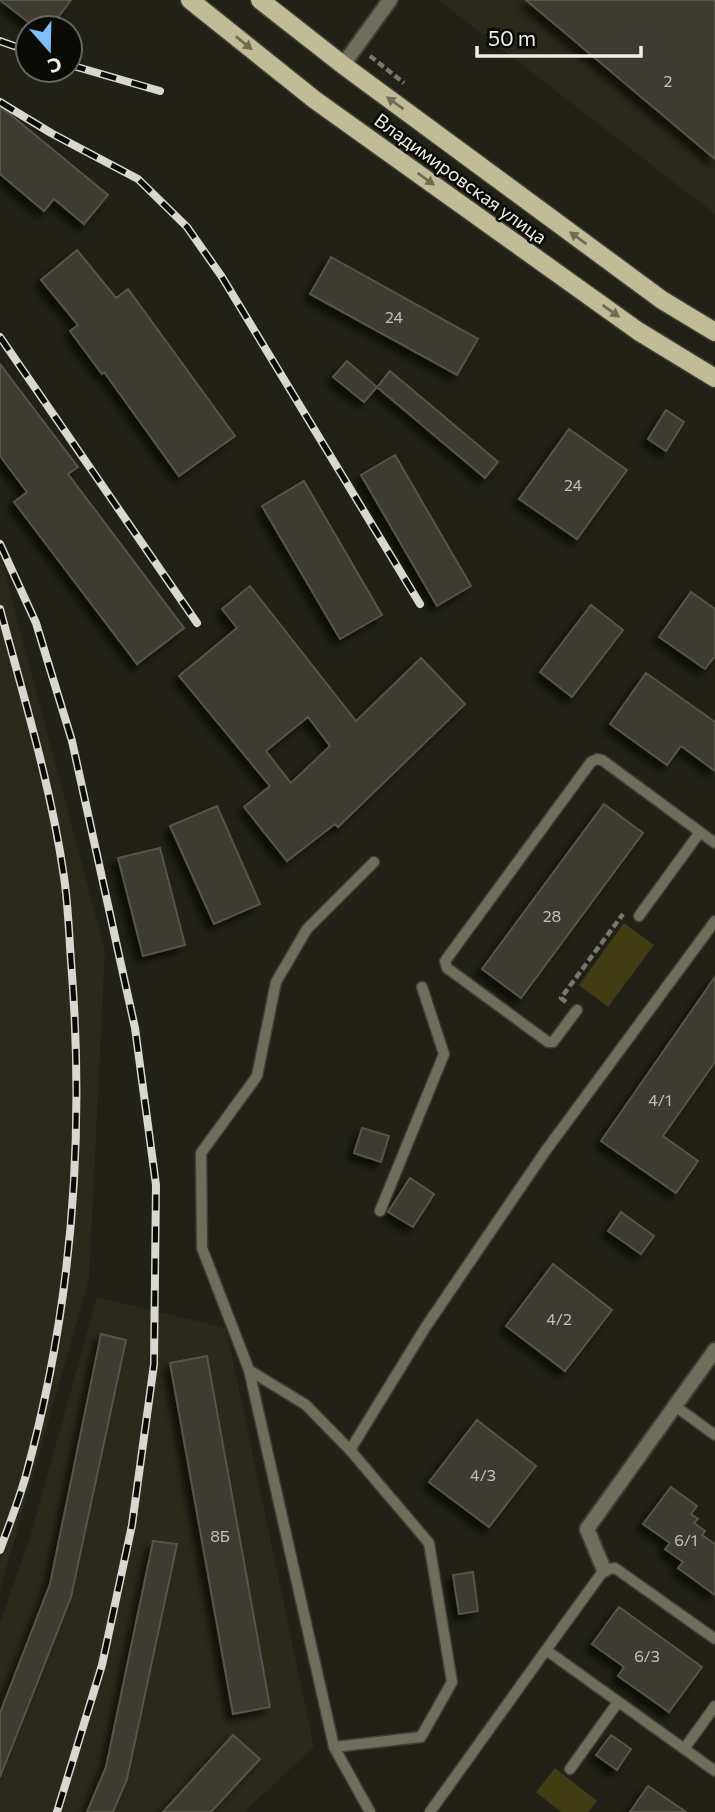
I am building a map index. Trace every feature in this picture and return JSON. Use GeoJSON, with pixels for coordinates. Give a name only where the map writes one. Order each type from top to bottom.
{"type":"FeatureCollection","features":[{"type":"Feature","properties":{"kind":"main road","name":"Владимировская улица"},"geometry":{"type":"LineString","coordinates":[[190,0],[316,100],[638,331],[715,378]]}},
{"type":"Feature","properties":{"kind":"main road","name":"Владимировская улица"},"geometry":{"type":"LineString","coordinates":[[260,0],[343,65],[662,300],[715,332]]}},
{"type":"Feature","properties":{"kind":"street"},"geometry":{"type":"LineString","coordinates":[[343,65],[390,0]]}},
{"type":"Feature","properties":{"kind":"street"},"geometry":{"type":"LineString","coordinates":[[604,1570],[587,1529],[715,1350]]}},
{"type":"Feature","properties":{"kind":"lane"},"geometry":{"type":"LineString","coordinates":[[577,1010],[550,1043],[447,968],[445,961],[591,762],[602,760],[715,843]]}},
{"type":"Feature","properties":{"kind":"lane"},"geometry":{"type":"LineString","coordinates":[[639,916],[700,832]]}},
{"type":"Feature","properties":{"kind":"lane"},"geometry":{"type":"LineString","coordinates":[[370,1812],[334,1747],[249,1370],[202,1248],[201,1153],[257,1076],[276,982],[307,929],[374,862]]}},
{"type":"Feature","properties":{"kind":"lane"},"geometry":{"type":"LineString","coordinates":[[350,1450],[425,1328],[544,1153],[715,921]]}},
{"type":"Feature","properties":{"kind":"lane"},"geometry":{"type":"LineString","coordinates":[[380,1211],[444,1054],[422,987]]}},
{"type":"Feature","properties":{"kind":"lane"},"geometry":{"type":"LineString","coordinates":[[249,1370],[306,1405],[350,1450],[429,1543],[452,1682],[421,1737],[334,1747]]}},
{"type":"Feature","properties":{"kind":"lane"},"geometry":{"type":"LineString","coordinates":[[675,1406],[715,1435]]}},
{"type":"Feature","properties":{"kind":"lane"},"geometry":{"type":"LineString","coordinates":[[430,1812],[604,1570],[615,1567],[715,1639]]}},
{"type":"Feature","properties":{"kind":"lane"},"geometry":{"type":"LineString","coordinates":[[546,1650],[715,1771]]}},
{"type":"Feature","properties":{"kind":"lane"},"geometry":{"type":"LineString","coordinates":[[570,1769],[618,1702]]}},
{"type":"Feature","properties":{"kind":"lane"},"geometry":{"type":"LineString","coordinates":[[684,1749],[715,1706]]}},
{"type":"Feature","properties":{"kind":"path"},"geometry":{"type":"LineString","coordinates":[[577,1010],[561,998],[628,908],[639,916]]}},
{"type":"Feature","properties":{"kind":"shaded area"},"geometry":{"type":"Polygon","coordinates":[[[438,0],[715,0],[715,214],[438,0]]]}},
{"type":"Feature","properties":{"kind":"shaded area"},"geometry":{"type":"Polygon","coordinates":[[[0,555],[105,951],[89,1279],[0,1590],[0,555]]]}},
{"type":"Feature","properties":{"kind":"shaded area"},"geometry":{"type":"Polygon","coordinates":[[[624,923],[654,945],[608,1007],[579,985],[624,923]]]}},
{"type":"Feature","properties":{"kind":"shaded area"},"geometry":{"type":"Polygon","coordinates":[[[97,1297],[226,1328],[314,1747],[244,1812],[0,1812],[0,1623],[30,1537],[97,1297]]]}},
{"type":"Feature","properties":{"kind":"shaded area"},"geometry":{"type":"Polygon","coordinates":[[[555,1768],[597,1801],[588,1812],[561,1812],[536,1792],[555,1768]]]}},
{"type":"Feature","properties":{"kind":"building"},"geometry":{"type":"Polygon","coordinates":[[[0,0],[71,0],[60,14],[18,14],[0,0]]]}},
{"type":"Feature","properties":{"kind":"building"},"geometry":{"type":"Polygon","coordinates":[[[526,0],[715,0],[715,159],[526,0]]]}},
{"type":"Feature","properties":{"kind":"building"},"geometry":{"type":"Polygon","coordinates":[[[0,106],[108,195],[84,224],[54,199],[44,211],[0,174],[0,106]]]}},
{"type":"Feature","properties":{"kind":"building"},"geometry":{"type":"Polygon","coordinates":[[[77,250],[116,298],[128,289],[235,436],[179,476],[104,372],[102,374],[70,331],[78,325],[41,280],[77,250]]]}},
{"type":"Feature","properties":{"kind":"building"},"geometry":{"type":"Polygon","coordinates":[[[331,257],[478,339],[457,375],[310,294],[331,257]]]}},
{"type":"Feature","properties":{"kind":"building"},"geometry":{"type":"Polygon","coordinates":[[[347,361],[377,387],[364,402],[333,377],[347,361]]]}},
{"type":"Feature","properties":{"kind":"building"},"geometry":{"type":"Polygon","coordinates":[[[0,364],[78,467],[68,474],[184,628],[137,664],[14,502],[27,492],[0,456],[0,364]]]}},
{"type":"Feature","properties":{"kind":"building"},"geometry":{"type":"Polygon","coordinates":[[[390,371],[498,462],[485,478],[377,387],[390,371]]]}},
{"type":"Feature","properties":{"kind":"building"},"geometry":{"type":"Polygon","coordinates":[[[666,410],[684,422],[666,451],[648,439],[666,410]]]}},
{"type":"Feature","properties":{"kind":"building"},"geometry":{"type":"Polygon","coordinates":[[[569,429],[627,470],[577,539],[519,499],[569,429]]]}},
{"type":"Feature","properties":{"kind":"building"},"geometry":{"type":"Polygon","coordinates":[[[395,455],[471,586],[437,606],[361,475],[395,455]]]}},
{"type":"Feature","properties":{"kind":"building"},"geometry":{"type":"Polygon","coordinates":[[[304,481],[382,615],[340,639],[262,506],[304,481]]]}},
{"type":"Feature","properties":{"kind":"building"},"geometry":{"type":"Polygon","coordinates":[[[250,586],[356,721],[421,658],[465,704],[338,827],[335,824],[287,861],[244,807],[270,786],[179,676],[237,628],[222,609],[250,586]],[[308,717],[266,751],[291,783],[330,746],[308,717]]]}},
{"type":"Feature","properties":{"kind":"building"},"geometry":{"type":"Polygon","coordinates":[[[691,592],[715,609],[715,656],[705,669],[659,637],[691,592]]]}},
{"type":"Feature","properties":{"kind":"building"},"geometry":{"type":"Polygon","coordinates":[[[591,605],[623,630],[572,697],[540,672],[591,605]]]}},
{"type":"Feature","properties":{"kind":"building"},"geometry":{"type":"Polygon","coordinates":[[[646,673],[715,722],[715,771],[681,746],[667,765],[610,724],[646,673]]]}},
{"type":"Feature","properties":{"kind":"building"},"geometry":{"type":"Polygon","coordinates":[[[604,804],[643,833],[521,998],[482,969],[604,804]]]}},
{"type":"Feature","properties":{"kind":"building"},"geometry":{"type":"Polygon","coordinates":[[[217,806],[260,904],[214,924],[170,826],[217,806]]]}},
{"type":"Feature","properties":{"kind":"building"},"geometry":{"type":"Polygon","coordinates":[[[160,848],[185,945],[143,956],[118,858],[160,848]]]}},
{"type":"Feature","properties":{"kind":"building"},"geometry":{"type":"Polygon","coordinates":[[[715,977],[715,1062],[663,1136],[698,1161],[676,1193],[601,1141],[715,977]]]}},
{"type":"Feature","properties":{"kind":"building"},"geometry":{"type":"Polygon","coordinates":[[[362,1128],[389,1136],[381,1162],[354,1153],[362,1128]]]}},
{"type":"Feature","properties":{"kind":"building"},"geometry":{"type":"Polygon","coordinates":[[[410,1178],[434,1194],[413,1227],[388,1212],[410,1178]]]}},
{"type":"Feature","properties":{"kind":"building"},"geometry":{"type":"Polygon","coordinates":[[[621,1212],[654,1236],[641,1254],[608,1231],[621,1212]]]}},
{"type":"Feature","properties":{"kind":"building"},"geometry":{"type":"Polygon","coordinates":[[[553,1264],[612,1310],[565,1371],[506,1326],[553,1264]]]}},
{"type":"Feature","properties":{"kind":"building"},"geometry":{"type":"Polygon","coordinates":[[[101,1334],[126,1340],[71,1597],[0,1777],[0,1713],[50,1584],[101,1334]]]}},
{"type":"Feature","properties":{"kind":"building"},"geometry":{"type":"Polygon","coordinates":[[[207,1356],[270,1707],[233,1714],[170,1363],[207,1356]]]}},
{"type":"Feature","properties":{"kind":"building"},"geometry":{"type":"Polygon","coordinates":[[[477,1420],[536,1466],[489,1527],[429,1482],[477,1420]]]}},
{"type":"Feature","properties":{"kind":"building"},"geometry":{"type":"Polygon","coordinates":[[[671,1487],[697,1506],[691,1514],[698,1519],[694,1523],[705,1531],[702,1535],[715,1544],[715,1595],[678,1568],[683,1562],[665,1549],[670,1543],[643,1524],[671,1487]]]}},
{"type":"Feature","properties":{"kind":"building"},"geometry":{"type":"Polygon","coordinates":[[[153,1541],[177,1544],[127,1779],[113,1812],[87,1812],[106,1767],[153,1541]]]}},
{"type":"Feature","properties":{"kind":"building"},"geometry":{"type":"Polygon","coordinates":[[[473,1572],[478,1611],[459,1614],[453,1575],[473,1572]]]}},
{"type":"Feature","properties":{"kind":"building"},"geometry":{"type":"Polygon","coordinates":[[[619,1607],[702,1667],[669,1712],[618,1676],[624,1667],[592,1644],[619,1607]]]}},
{"type":"Feature","properties":{"kind":"building"},"geometry":{"type":"Polygon","coordinates":[[[233,1735],[260,1759],[211,1812],[163,1812],[233,1735]]]}},
{"type":"Feature","properties":{"kind":"building"},"geometry":{"type":"Polygon","coordinates":[[[611,1735],[631,1749],[617,1770],[596,1755],[611,1735]]]}},
{"type":"Feature","properties":{"kind":"building"},"geometry":{"type":"Polygon","coordinates":[[[648,1786],[686,1812],[630,1812],[648,1786]]]}},
{"type":"Feature","properties":{"kind":"railway"},"geometry":{"type":"LineString","coordinates":[[0,41],[14,46]]}},
{"type":"Feature","properties":{"kind":"railway"},"geometry":{"type":"LineString","coordinates":[[84,69],[160,91]]}},
{"type":"Feature","properties":{"kind":"railway"},"geometry":{"type":"LineString","coordinates":[[0,102],[51,133],[138,179],[187,227],[222,277],[420,604]]}},
{"type":"Feature","properties":{"kind":"railway"},"geometry":{"type":"LineString","coordinates":[[0,337],[197,623]]}},
{"type":"Feature","properties":{"kind":"railway"},"geometry":{"type":"LineString","coordinates":[[0,544],[36,623],[72,741],[135,1028],[156,1185],[154,1364],[132,1525],[102,1665],[57,1812]]}},
{"type":"Feature","properties":{"kind":"railway"},"geometry":{"type":"LineString","coordinates":[[0,609],[59,843],[68,919],[76,1090],[71,1220],[54,1348],[26,1475],[0,1550]]}}]}
